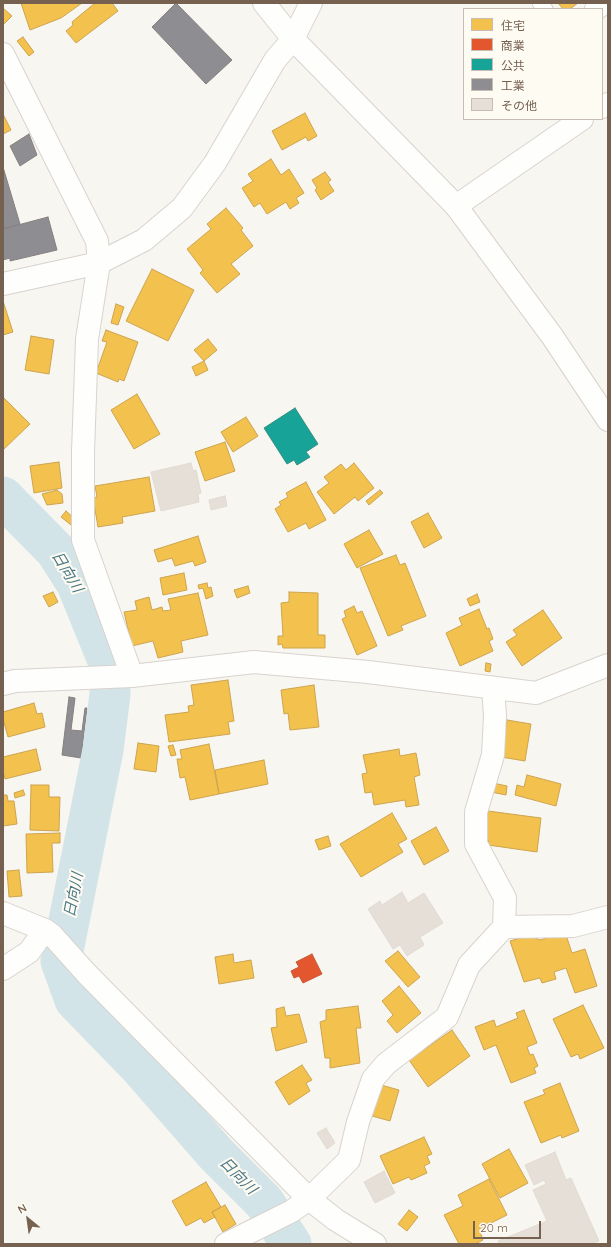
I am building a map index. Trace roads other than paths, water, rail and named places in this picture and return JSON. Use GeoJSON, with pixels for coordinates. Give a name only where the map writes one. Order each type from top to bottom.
{"type":"FeatureCollection","features":[{"type":"Feature","properties":{"kind":"street"},"geometry":{"type":"LineString","coordinates":[[264,3],[293,39],[456,206],[547,330],[608,420]]}},
{"type":"Feature","properties":{"kind":"street"},"geometry":{"type":"LineString","coordinates":[[3,284],[99,263],[144,240],[182,208],[215,163],[275,60],[293,39],[311,3]]}},
{"type":"Feature","properties":{"kind":"street"},"geometry":{"type":"LineString","coordinates":[[3,54],[97,241],[99,263],[87,339],[83,452],[83,540],[132,676]]}},
{"type":"Feature","properties":{"kind":"street"},"geometry":{"type":"LineString","coordinates":[[456,206],[580,120]]}},
{"type":"Feature","properties":{"kind":"street"},"geometry":{"type":"LineString","coordinates":[[3,684],[15,681],[132,676],[254,662],[368,672],[536,693],[608,665]]}},
{"type":"Feature","properties":{"kind":"street"},"geometry":{"type":"LineString","coordinates":[[226,1244],[300,1205],[349,1160],[358,1122],[372,1079],[386,1064],[447,1017],[469,965],[504,926],[506,898],[476,844],[476,812],[493,755],[495,716],[492,688]]}},
{"type":"Feature","properties":{"kind":"street"},"geometry":{"type":"LineString","coordinates":[[3,913],[48,932],[300,1205],[336,1220],[375,1244]]}},
{"type":"Feature","properties":{"kind":"street"},"geometry":{"type":"LineString","coordinates":[[504,926],[573,926],[608,917]]}},
{"type":"Feature","properties":{"kind":"street"},"geometry":{"type":"LineString","coordinates":[[3,969],[29,952],[48,932]]}},
{"type":"Feature","properties":{"kind":"waterway","name":"日向川"},"geometry":{"type":"LineString","coordinates":[[3,497],[56,551],[77,584],[109,663],[110,694],[103,750],[61,961],[75,1000],[140,1067],[216,1154],[264,1202],[291,1244]]}}]}
